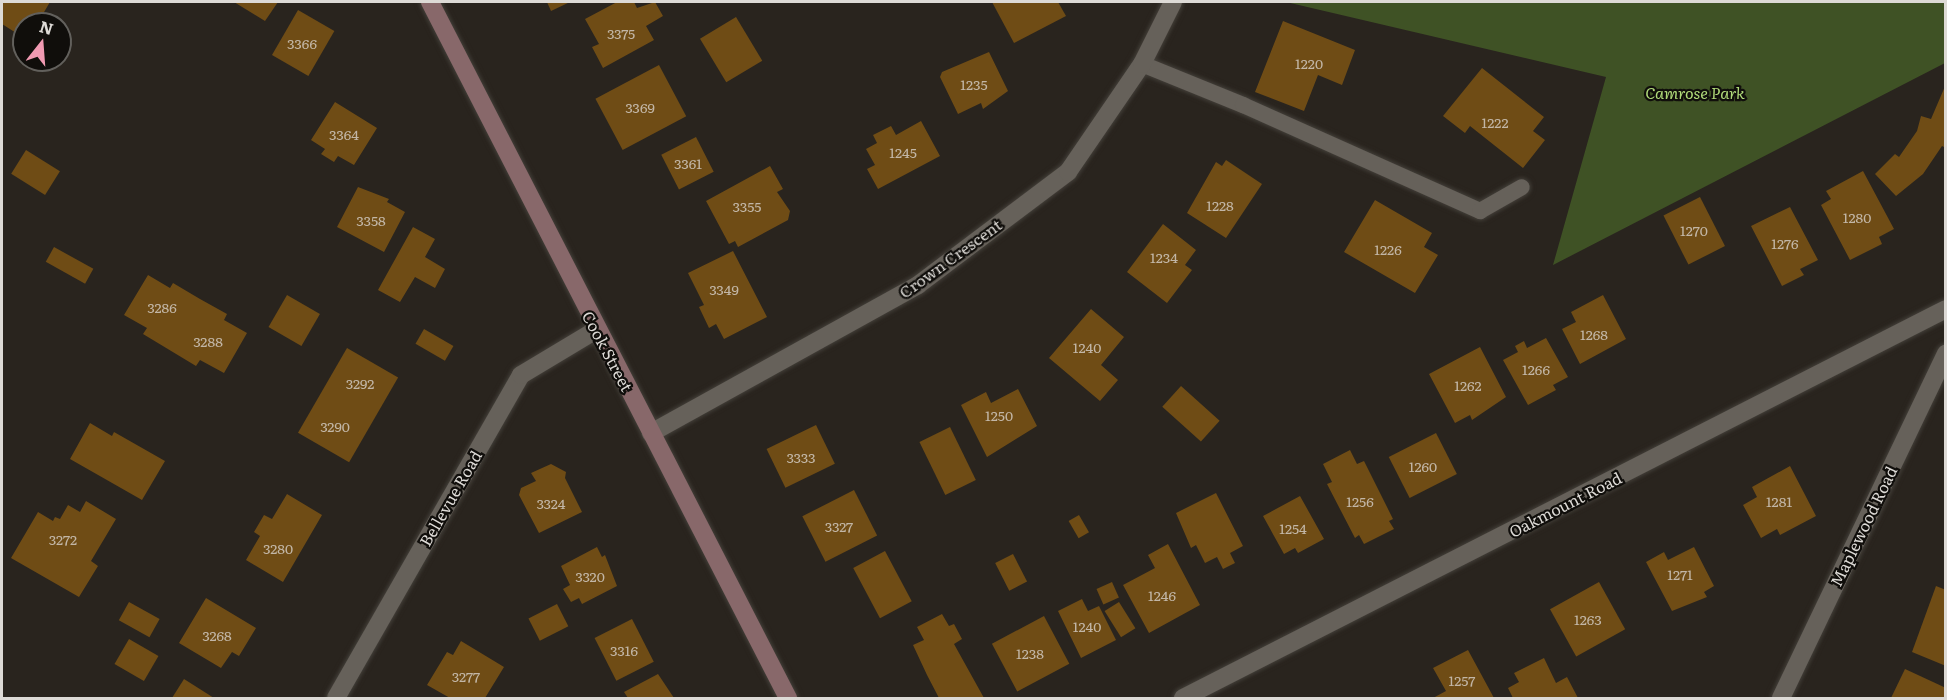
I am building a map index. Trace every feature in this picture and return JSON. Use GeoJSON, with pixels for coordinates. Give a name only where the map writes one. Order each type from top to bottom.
{"type":"FeatureCollection","features":[{"type":"Feature","properties":{"kind":"main road","name":"Cook Street"},"geometry":{"type":"LineString","coordinates":[[430,2],[596,330],[789,699]]}},
{"type":"Feature","properties":{"kind":"street","name":"Crown Crescent"},"geometry":{"type":"LineString","coordinates":[[651,433],[918,285],[1068,172],[1142,64],[1173,2]]}},
{"type":"Feature","properties":{"kind":"street","name":"Oakmount Road"},"geometry":{"type":"LineString","coordinates":[[1183,699],[1946,309]]}},
{"type":"Feature","properties":{"kind":"street","name":"Bellevue Road"},"geometry":{"type":"LineString","coordinates":[[336,699],[521,375],[596,330]]}},
{"type":"Feature","properties":{"kind":"street","name":"Maplewood Road"},"geometry":{"type":"LineString","coordinates":[[1781,699],[1946,354]]}},
{"type":"Feature","properties":{"kind":"lane"},"geometry":{"type":"LineString","coordinates":[[1142,64],[1243,105],[1480,211],[1522,187]]}},
{"type":"Feature","properties":{"kind":"green space","name":"Camrose Park"},"geometry":{"type":"Polygon","coordinates":[[[1286,2],[1945,2],[1945,63],[1553,265],[1606,77],[1286,2]]]}},
{"type":"Feature","properties":{"kind":"building"},"geometry":{"type":"Polygon","coordinates":[[[2,2],[50,2],[44,12],[12,12],[12,30],[2,24],[2,2]]]}},
{"type":"Feature","properties":{"kind":"building"},"geometry":{"type":"Polygon","coordinates":[[[234,2],[278,2],[265,21],[234,2]]]}},
{"type":"Feature","properties":{"kind":"building"},"geometry":{"type":"Polygon","coordinates":[[[547,2],[570,2],[551,11],[547,2]]]}},
{"type":"Feature","properties":{"kind":"building"},"geometry":{"type":"Polygon","coordinates":[[[617,2],[634,2],[637,8],[655,2],[663,16],[646,26],[654,40],[603,68],[592,47],[599,44],[585,19],[617,2]]]}},
{"type":"Feature","properties":{"kind":"building"},"geometry":{"type":"Polygon","coordinates":[[[992,2],[1058,2],[1066,16],[1014,43],[992,2]]]}},
{"type":"Feature","properties":{"kind":"building"},"geometry":{"type":"Polygon","coordinates":[[[298,10],[334,31],[308,76],[272,55],[298,10]]]}},
{"type":"Feature","properties":{"kind":"building"},"geometry":{"type":"Polygon","coordinates":[[[736,17],[762,61],[726,82],[700,39],[736,17]]]}},
{"type":"Feature","properties":{"kind":"building"},"geometry":{"type":"Polygon","coordinates":[[[1283,21],[1355,50],[1342,85],[1318,75],[1304,111],[1255,92],[1283,21]]]}},
{"type":"Feature","properties":{"kind":"building"},"geometry":{"type":"Polygon","coordinates":[[[989,52],[1008,91],[983,109],[981,103],[958,114],[940,77],[942,72],[989,52]]]}},
{"type":"Feature","properties":{"kind":"building"},"geometry":{"type":"Polygon","coordinates":[[[659,65],[686,116],[623,150],[595,99],[659,65]]]}},
{"type":"Feature","properties":{"kind":"building"},"geometry":{"type":"Polygon","coordinates":[[[1482,68],[1544,117],[1533,131],[1545,140],[1523,168],[1470,126],[1465,133],[1443,116],[1482,68]]]}},
{"type":"Feature","properties":{"kind":"building"},"geometry":{"type":"Polygon","coordinates":[[[1946,84],[1946,148],[1942,146],[1923,174],[1896,196],[1875,174],[1895,154],[1899,157],[1917,131],[1921,116],[1931,119],[1946,84]]]}},
{"type":"Feature","properties":{"kind":"building"},"geometry":{"type":"Polygon","coordinates":[[[335,102],[377,128],[354,165],[338,156],[334,162],[321,154],[325,149],[311,140],[335,102]]]}},
{"type":"Feature","properties":{"kind":"building"},"geometry":{"type":"Polygon","coordinates":[[[921,121],[940,156],[878,189],[867,169],[875,165],[866,149],[877,143],[873,135],[891,126],[896,135],[921,121]]]}},
{"type":"Feature","properties":{"kind":"building"},"geometry":{"type":"Polygon","coordinates":[[[696,137],[714,172],[679,189],[661,155],[696,137]]]}},
{"type":"Feature","properties":{"kind":"building"},"geometry":{"type":"Polygon","coordinates":[[[26,150],[60,171],[45,195],[11,174],[26,150]]]}},
{"type":"Feature","properties":{"kind":"building"},"geometry":{"type":"Polygon","coordinates":[[[1226,160],[1262,184],[1226,238],[1187,213],[1216,162],[1222,166],[1226,160]]]}},
{"type":"Feature","properties":{"kind":"building"},"geometry":{"type":"Polygon","coordinates":[[[770,166],[783,189],[777,192],[790,211],[788,220],[738,247],[735,241],[729,244],[706,201],[770,166]]]}},
{"type":"Feature","properties":{"kind":"building"},"geometry":{"type":"Polygon","coordinates":[[[1863,171],[1894,229],[1879,237],[1882,244],[1850,260],[1821,205],[1831,199],[1826,191],[1863,171]]]}},
{"type":"Feature","properties":{"kind":"building"},"geometry":{"type":"Polygon","coordinates":[[[358,187],[389,199],[387,202],[405,212],[384,252],[337,227],[358,187]]]}},
{"type":"Feature","properties":{"kind":"building"},"geometry":{"type":"Polygon","coordinates":[[[1700,197],[1725,246],[1688,265],[1663,216],[1700,197]]]}},
{"type":"Feature","properties":{"kind":"building"},"geometry":{"type":"Polygon","coordinates":[[[1375,200],[1432,233],[1424,247],[1438,255],[1415,293],[1344,252],[1375,200]]]}},
{"type":"Feature","properties":{"kind":"building"},"geometry":{"type":"Polygon","coordinates":[[[1790,207],[1818,260],[1800,269],[1804,275],[1782,286],[1751,226],[1790,207]]]}},
{"type":"Feature","properties":{"kind":"building"},"geometry":{"type":"Polygon","coordinates":[[[1163,224],[1196,250],[1185,265],[1192,270],[1167,303],[1127,272],[1163,224]]]}},
{"type":"Feature","properties":{"kind":"building"},"geometry":{"type":"Polygon","coordinates":[[[413,227],[435,239],[425,257],[445,269],[435,288],[415,277],[400,302],[378,290],[413,227]]]}},
{"type":"Feature","properties":{"kind":"building"},"geometry":{"type":"Polygon","coordinates":[[[54,247],[93,269],[85,284],[46,262],[54,247]]]}},
{"type":"Feature","properties":{"kind":"building"},"geometry":{"type":"Polygon","coordinates":[[[733,251],[767,317],[724,339],[716,324],[709,328],[699,307],[704,305],[688,273],[733,251]]]}},
{"type":"Feature","properties":{"kind":"building"},"geometry":{"type":"Polygon","coordinates":[[[148,275],[170,288],[173,283],[227,314],[224,320],[247,333],[224,373],[200,360],[196,366],[143,334],[147,328],[124,315],[148,275]]]}},
{"type":"Feature","properties":{"kind":"building"},"geometry":{"type":"Polygon","coordinates":[[[287,295],[320,314],[301,346],[268,327],[287,295]]]}},
{"type":"Feature","properties":{"kind":"building"},"geometry":{"type":"Polygon","coordinates":[[[1603,295],[1626,339],[1580,364],[1562,329],[1576,322],[1571,312],[1603,295]]]}},
{"type":"Feature","properties":{"kind":"building"},"geometry":{"type":"Polygon","coordinates":[[[1091,309],[1124,337],[1101,365],[1118,380],[1100,401],[1049,358],[1091,309]]]}},
{"type":"Feature","properties":{"kind":"building"},"geometry":{"type":"Polygon","coordinates":[[[424,329],[453,346],[445,361],[416,344],[424,329]]]}},
{"type":"Feature","properties":{"kind":"building"},"geometry":{"type":"Polygon","coordinates":[[[1546,338],[1568,377],[1553,385],[1556,390],[1528,405],[1503,360],[1518,352],[1515,346],[1524,341],[1527,348],[1546,338]]]}},
{"type":"Feature","properties":{"kind":"building"},"geometry":{"type":"Polygon","coordinates":[[[1480,347],[1506,397],[1472,420],[1470,415],[1455,423],[1429,374],[1480,347]]]}},
{"type":"Feature","properties":{"kind":"building"},"geometry":{"type":"Polygon","coordinates":[[[347,348],[398,378],[349,462],[298,433],[347,348]]]}},
{"type":"Feature","properties":{"kind":"building"},"geometry":{"type":"Polygon","coordinates":[[[1181,386],[1220,421],[1201,442],[1162,407],[1181,386]]]}},
{"type":"Feature","properties":{"kind":"building"},"geometry":{"type":"Polygon","coordinates":[[[1018,389],[1037,426],[987,457],[961,405],[986,392],[991,403],[1018,389]]]}},
{"type":"Feature","properties":{"kind":"building"},"geometry":{"type":"Polygon","coordinates":[[[90,423],[112,436],[114,432],[165,461],[142,500],[70,459],[90,423]]]}},
{"type":"Feature","properties":{"kind":"building"},"geometry":{"type":"Polygon","coordinates":[[[816,425],[835,464],[785,488],[767,449],[816,425]]]}},
{"type":"Feature","properties":{"kind":"building"},"geometry":{"type":"Polygon","coordinates":[[[950,427],[976,480],[945,495],[919,442],[950,427]]]}},
{"type":"Feature","properties":{"kind":"building"},"geometry":{"type":"Polygon","coordinates":[[[1436,433],[1457,474],[1410,498],[1389,457],[1436,433]]]}},
{"type":"Feature","properties":{"kind":"building"},"geometry":{"type":"Polygon","coordinates":[[[1350,450],[1357,464],[1364,461],[1393,519],[1389,521],[1394,529],[1364,544],[1359,535],[1355,538],[1327,484],[1332,482],[1323,464],[1350,450]]]}},
{"type":"Feature","properties":{"kind":"building"},"geometry":{"type":"Polygon","coordinates":[[[551,464],[566,472],[565,478],[582,512],[539,533],[519,495],[521,488],[536,481],[531,473],[551,464]]]}},
{"type":"Feature","properties":{"kind":"building"},"geometry":{"type":"Polygon","coordinates":[[[1790,466],[1816,516],[1780,535],[1777,529],[1761,538],[1743,505],[1757,497],[1752,487],[1790,466]]]}},
{"type":"Feature","properties":{"kind":"building"},"geometry":{"type":"Polygon","coordinates":[[[854,490],[877,535],[825,562],[802,516],[854,490]]]}},
{"type":"Feature","properties":{"kind":"building"},"geometry":{"type":"Polygon","coordinates":[[[1216,493],[1243,546],[1230,553],[1235,563],[1223,569],[1217,557],[1205,563],[1196,545],[1191,548],[1176,513],[1216,493]]]}},
{"type":"Feature","properties":{"kind":"building"},"geometry":{"type":"Polygon","coordinates":[[[287,494],[322,515],[283,582],[246,560],[260,536],[254,532],[264,515],[272,519],[287,494]]]}},
{"type":"Feature","properties":{"kind":"building"},"geometry":{"type":"Polygon","coordinates":[[[1300,496],[1324,539],[1298,553],[1295,548],[1284,554],[1263,516],[1300,496]]]}},
{"type":"Feature","properties":{"kind":"building"},"geometry":{"type":"Polygon","coordinates":[[[86,501],[116,519],[91,561],[98,566],[79,597],[11,558],[38,512],[53,521],[55,517],[60,519],[68,505],[80,512],[86,501]]]}},
{"type":"Feature","properties":{"kind":"building"},"geometry":{"type":"Polygon","coordinates":[[[1079,515],[1089,532],[1079,538],[1069,521],[1079,515]]]}},
{"type":"Feature","properties":{"kind":"building"},"geometry":{"type":"Polygon","coordinates":[[[1168,544],[1200,605],[1149,633],[1123,585],[1155,568],[1148,555],[1168,544]]]}},
{"type":"Feature","properties":{"kind":"building"},"geometry":{"type":"Polygon","coordinates":[[[597,547],[602,557],[605,555],[617,586],[582,604],[579,598],[571,602],[563,589],[570,585],[561,566],[597,547]]]}},
{"type":"Feature","properties":{"kind":"building"},"geometry":{"type":"Polygon","coordinates":[[[1694,547],[1714,586],[1704,592],[1707,597],[1672,611],[1646,562],[1664,552],[1668,560],[1694,547]]]}},
{"type":"Feature","properties":{"kind":"building"},"geometry":{"type":"Polygon","coordinates":[[[885,551],[912,601],[880,618],[853,568],[885,551]]]}},
{"type":"Feature","properties":{"kind":"building"},"geometry":{"type":"Polygon","coordinates":[[[1013,554],[1027,582],[1009,591],[995,563],[1013,554]]]}},
{"type":"Feature","properties":{"kind":"building"},"geometry":{"type":"Polygon","coordinates":[[[1112,582],[1119,598],[1103,604],[1096,589],[1112,582]]]}},
{"type":"Feature","properties":{"kind":"building"},"geometry":{"type":"Polygon","coordinates":[[[1599,582],[1625,629],[1576,656],[1550,609],[1599,582]]]}},
{"type":"Feature","properties":{"kind":"building"},"geometry":{"type":"Polygon","coordinates":[[[1936,586],[1946,590],[1946,666],[1912,652],[1936,586]]]}},
{"type":"Feature","properties":{"kind":"building"},"geometry":{"type":"Polygon","coordinates":[[[206,598],[256,628],[239,656],[232,652],[221,668],[179,643],[206,598]]]}},
{"type":"Feature","properties":{"kind":"building"},"geometry":{"type":"Polygon","coordinates":[[[1082,599],[1088,611],[1099,606],[1116,640],[1081,658],[1058,611],[1082,599]]]}},
{"type":"Feature","properties":{"kind":"building"},"geometry":{"type":"Polygon","coordinates":[[[129,602],[160,619],[149,637],[119,620],[129,602]]]}},
{"type":"Feature","properties":{"kind":"building"},"geometry":{"type":"Polygon","coordinates":[[[1119,602],[1135,628],[1121,637],[1105,611],[1119,602]]]}},
{"type":"Feature","properties":{"kind":"building"},"geometry":{"type":"Polygon","coordinates":[[[557,604],[568,626],[540,641],[528,619],[557,604]]]}},
{"type":"Feature","properties":{"kind":"building"},"geometry":{"type":"Polygon","coordinates":[[[942,614],[949,626],[954,624],[962,639],[954,644],[984,698],[939,698],[927,675],[913,645],[924,640],[917,627],[942,614]]]}},
{"type":"Feature","properties":{"kind":"building"},"geometry":{"type":"Polygon","coordinates":[[[1044,616],[1069,664],[1017,691],[992,644],[1044,616]]]}},
{"type":"Feature","properties":{"kind":"building"},"geometry":{"type":"Polygon","coordinates":[[[632,619],[654,662],[616,681],[595,638],[632,619]]]}},
{"type":"Feature","properties":{"kind":"building"},"geometry":{"type":"Polygon","coordinates":[[[129,639],[158,656],[144,681],[114,664],[129,639]]]}},
{"type":"Feature","properties":{"kind":"building"},"geometry":{"type":"Polygon","coordinates":[[[461,641],[504,667],[485,698],[450,698],[427,685],[447,652],[453,655],[461,641]]]}},
{"type":"Feature","properties":{"kind":"building"},"geometry":{"type":"Polygon","coordinates":[[[1468,650],[1494,698],[1433,698],[1446,691],[1433,668],[1468,650]]]}},
{"type":"Feature","properties":{"kind":"building"},"geometry":{"type":"Polygon","coordinates":[[[1544,658],[1556,683],[1567,677],[1578,698],[1513,698],[1508,688],[1519,682],[1514,673],[1544,658]]]}},
{"type":"Feature","properties":{"kind":"building"},"geometry":{"type":"Polygon","coordinates":[[[1905,669],[1946,688],[1946,698],[1891,698],[1905,669]]]}},
{"type":"Feature","properties":{"kind":"building"},"geometry":{"type":"Polygon","coordinates":[[[658,674],[674,698],[628,698],[624,692],[658,674]]]}},
{"type":"Feature","properties":{"kind":"building"},"geometry":{"type":"Polygon","coordinates":[[[184,679],[214,698],[172,698],[184,679]]]}}]}
